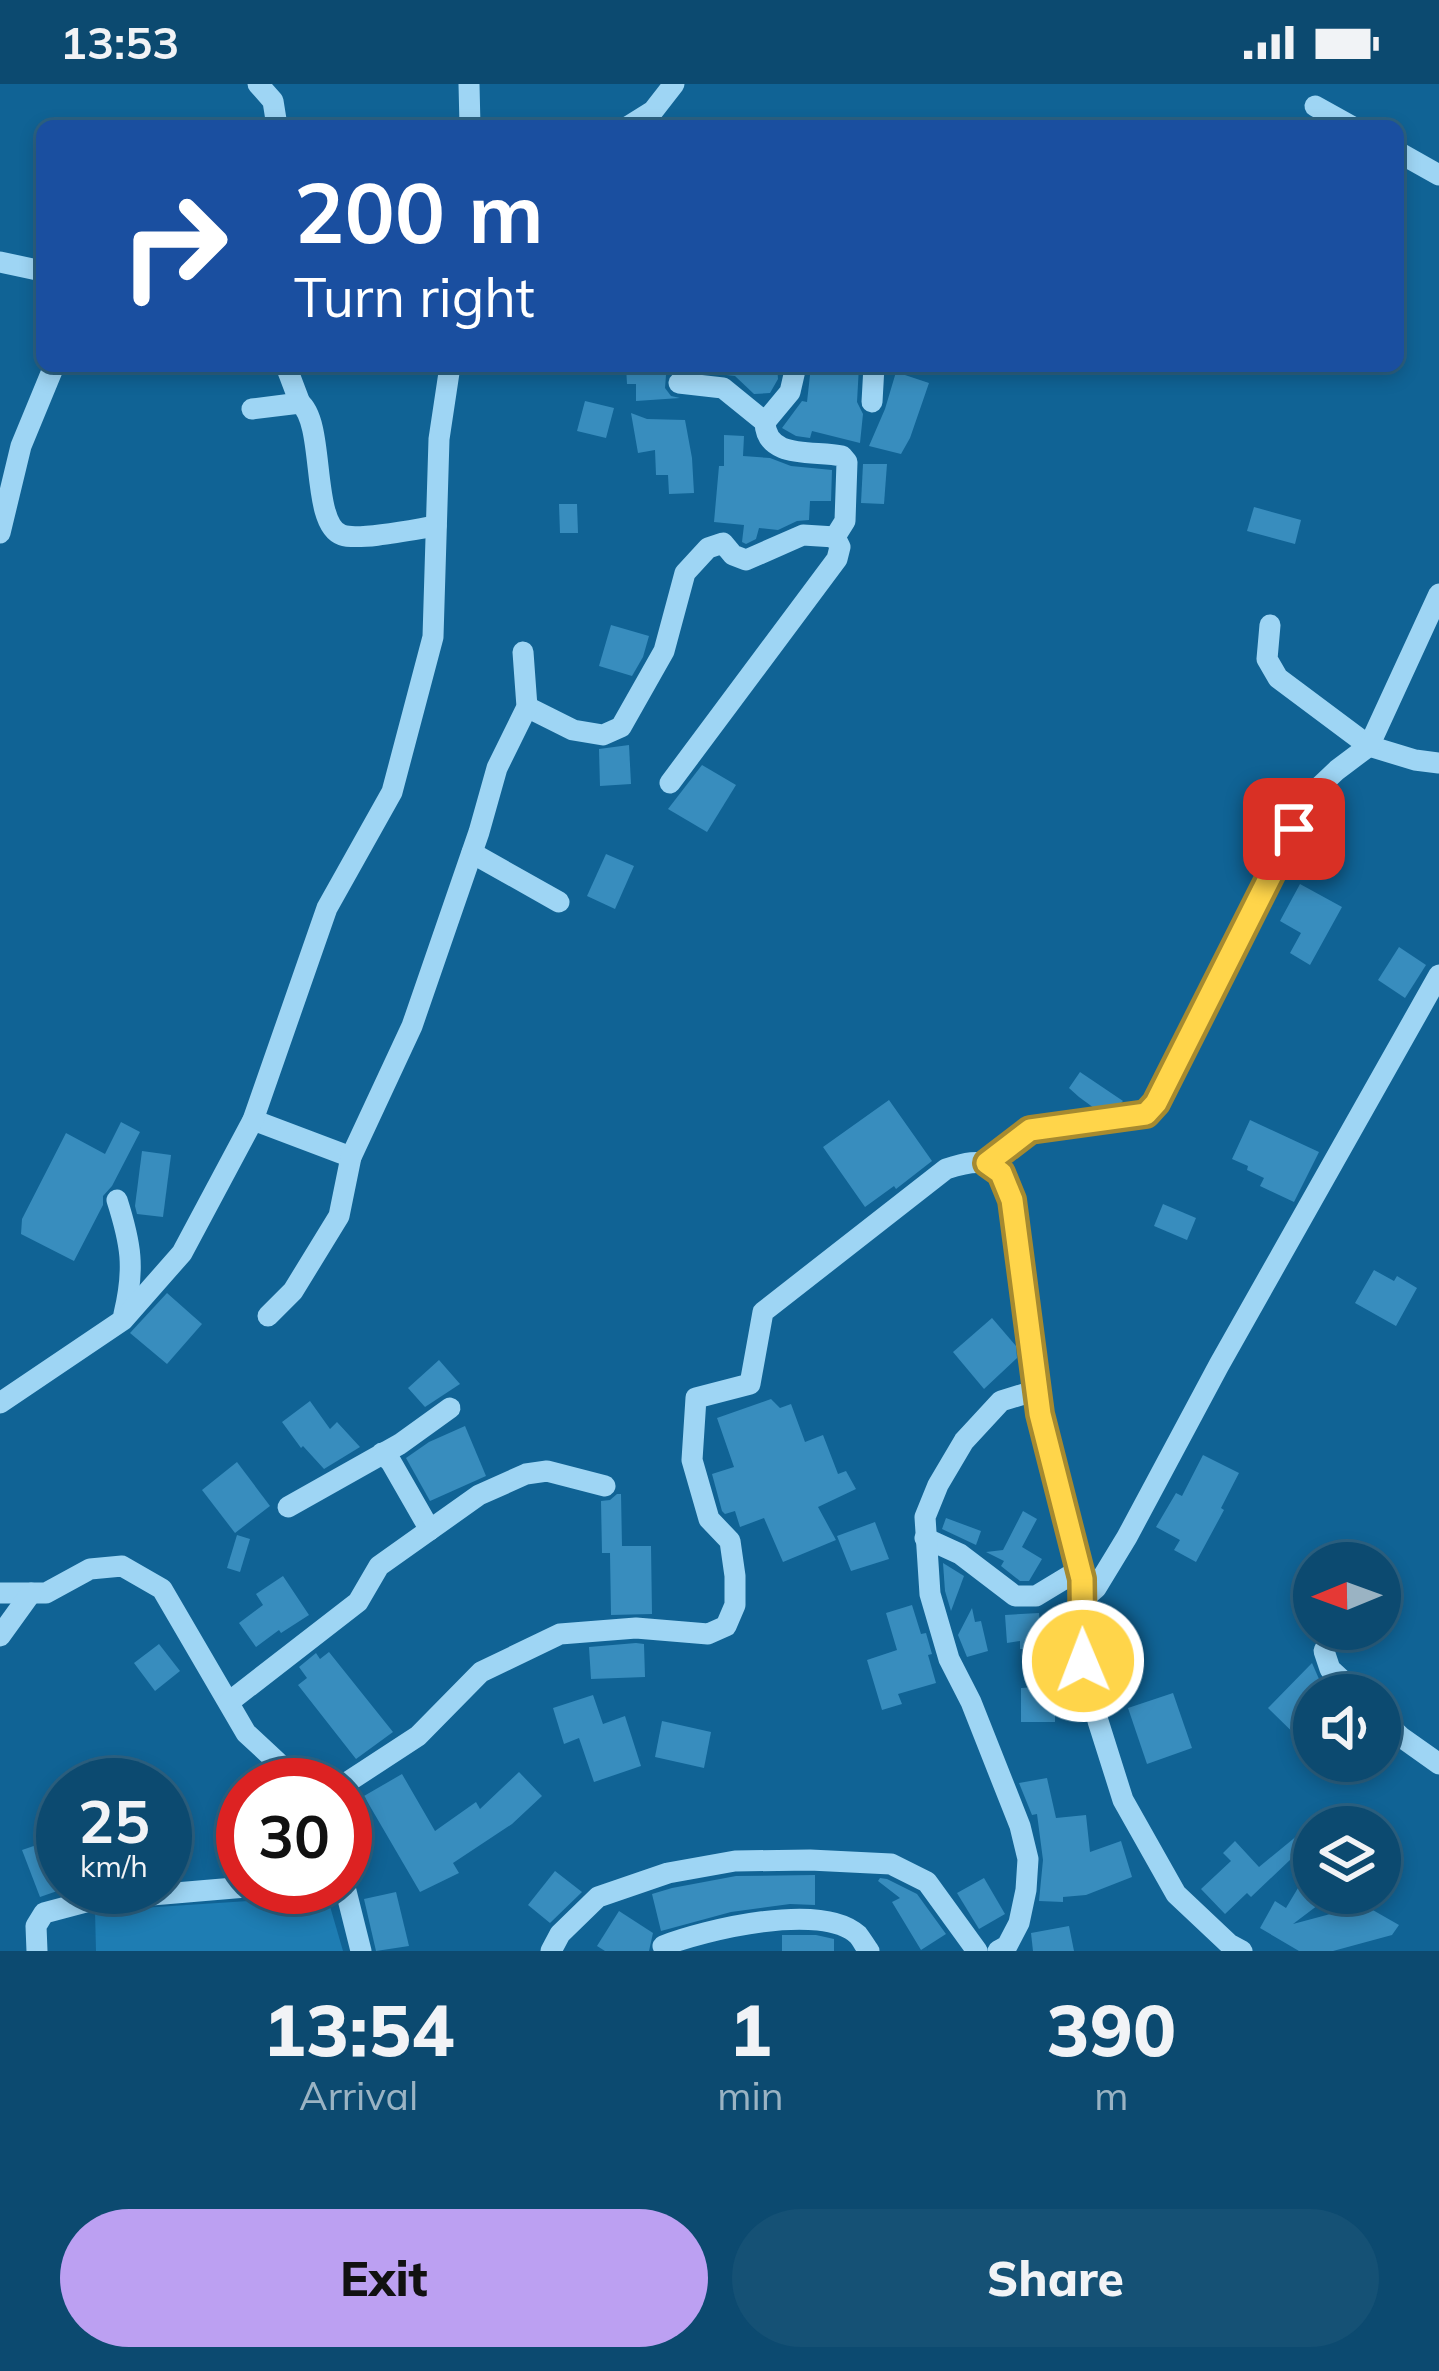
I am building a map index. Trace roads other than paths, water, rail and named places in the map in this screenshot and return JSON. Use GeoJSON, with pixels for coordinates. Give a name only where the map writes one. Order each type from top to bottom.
{"type":"FeatureCollection","features":[{"type":"Feature","properties":{"kind":"street"},"geometry":{"type":"LineString","coordinates":[[258,84],[273,101],[276,120]]}},
{"type":"Feature","properties":{"kind":"street"},"geometry":{"type":"LineString","coordinates":[[469,84],[470,120]]}},
{"type":"Feature","properties":{"kind":"street"},"geometry":{"type":"LineString","coordinates":[[639,120],[653,111],[674,84]]}},
{"type":"Feature","properties":{"kind":"street"},"geometry":{"type":"LineString","coordinates":[[1316,106],[1341,120]]}},
{"type":"Feature","properties":{"kind":"street"},"geometry":{"type":"LineString","coordinates":[[1404,155],[1439,175]]}},
{"type":"Feature","properties":{"kind":"street"},"geometry":{"type":"LineString","coordinates":[[0,262],[36,270]]}},
{"type":"Feature","properties":{"kind":"street"},"geometry":{"type":"LineString","coordinates":[[0,533],[21,446],[52,372]]}},
{"type":"Feature","properties":{"kind":"street"},"geometry":{"type":"LineString","coordinates":[[288,372],[312,422],[321,493],[333,528],[342,535],[362,536],[436,526]]}},
{"type":"Feature","properties":{"kind":"street"},"geometry":{"type":"LineString","coordinates":[[0,1403],[123,1320],[182,1253],[254,1120],[327,908],[392,792],[433,637],[440,440],[449,372]]}},
{"type":"Feature","properties":{"kind":"street"},"geometry":{"type":"LineString","coordinates":[[795,372],[790,392],[765,422],[765,434],[784,450],[842,456],[847,462],[844,521],[835,537]]}},
{"type":"Feature","properties":{"kind":"street"},"geometry":{"type":"LineString","coordinates":[[872,403],[874,372]]}},
{"type":"Feature","properties":{"kind":"street"},"geometry":{"type":"LineString","coordinates":[[679,383],[723,388],[765,422]]}},
{"type":"Feature","properties":{"kind":"street"},"geometry":{"type":"LineString","coordinates":[[252,409],[300,403]]}},
{"type":"Feature","properties":{"kind":"street"},"geometry":{"type":"LineString","coordinates":[[527,707],[573,730],[603,734],[621,727],[664,651],[685,573],[708,548],[723,543],[733,555],[746,560],[803,535],[835,537]]}},
{"type":"Feature","properties":{"kind":"street"},"geometry":{"type":"LineString","coordinates":[[670,783],[837,559],[840,547],[835,537]]}},
{"type":"Feature","properties":{"kind":"street"},"geometry":{"type":"LineString","coordinates":[[987,1163],[1030,1130],[1124,1119],[1146,1114],[1156,1103],[1318,788],[1369,746],[1439,594]]}},
{"type":"Feature","properties":{"kind":"street"},"geometry":{"type":"LineString","coordinates":[[1270,625],[1267,659],[1278,678],[1369,746],[1439,763]]}},
{"type":"Feature","properties":{"kind":"street"},"geometry":{"type":"LineString","coordinates":[[268,1316],[293,1291],[339,1216],[351,1157],[412,1026],[497,768],[527,707],[523,652]]}},
{"type":"Feature","properties":{"kind":"street"},"geometry":{"type":"LineString","coordinates":[[472,853],[559,902]]}},
{"type":"Feature","properties":{"kind":"street"},"geometry":{"type":"LineString","coordinates":[[1082,1600],[1096,1588],[1127,1537],[1439,975]]}},
{"type":"Feature","properties":{"kind":"street"},"geometry":{"type":"LineString","coordinates":[[254,1120],[351,1157]]}},
{"type":"Feature","properties":{"kind":"street"},"geometry":{"type":"LineString","coordinates":[[372,1766],[418,1736],[481,1672],[560,1634],[636,1628],[708,1634],[726,1626],[735,1605],[735,1576],[730,1541],[709,1519],[692,1460],[696,1398],[750,1384],[763,1312],[790,1288],[946,1169],[971,1161],[987,1163],[1001,1173],[1012,1200],[1040,1414],[1079,1570],[1083,1661],[1123,1800],[1176,1894],[1228,1945],[1242,1951]]}},
{"type":"Feature","properties":{"kind":"street"},"geometry":{"type":"LineString","coordinates":[[117,1200],[130,1244],[131,1287],[123,1320]]}},
{"type":"Feature","properties":{"kind":"street"},"geometry":{"type":"LineString","coordinates":[[998,1951],[1007,1946],[1019,1923],[1028,1859],[1020,1826],[949,1659],[930,1594],[925,1517],[964,1441],[1000,1401],[1037,1390]]}},
{"type":"Feature","properties":{"kind":"street"},"geometry":{"type":"LineString","coordinates":[[288,1507],[400,1444],[450,1408]]}},
{"type":"Feature","properties":{"kind":"street"},"geometry":{"type":"LineString","coordinates":[[382,1453],[430,1530]]}},
{"type":"Feature","properties":{"kind":"street"},"geometry":{"type":"LineString","coordinates":[[229,1702],[358,1602],[379,1566],[479,1495],[526,1474],[547,1472],[605,1486]]}},
{"type":"Feature","properties":{"kind":"street"},"geometry":{"type":"LineString","coordinates":[[925,1538],[960,1555],[1015,1596],[1036,1596],[1079,1570]]}},
{"type":"Feature","properties":{"kind":"street"},"geometry":{"type":"LineString","coordinates":[[0,1593],[46,1593],[90,1569],[122,1566],[162,1589],[246,1733],[273,1758]]}},
{"type":"Feature","properties":{"kind":"street"},"geometry":{"type":"LineString","coordinates":[[0,1636],[31,1594]]}},
{"type":"Feature","properties":{"kind":"street"},"geometry":{"type":"LineString","coordinates":[[1401,1737],[1439,1764]]}},
{"type":"Feature","properties":{"kind":"street"},"geometry":{"type":"LineString","coordinates":[[551,1951],[560,1934],[598,1897],[668,1873],[735,1861],[810,1860],[891,1864],[926,1882],[976,1951]]}},
{"type":"Feature","properties":{"kind":"street"},"geometry":{"type":"LineString","coordinates":[[37,1951],[36,1926],[44,1913],[92,1900],[216,1890]]}},
{"type":"Feature","properties":{"kind":"street"},"geometry":{"type":"LineString","coordinates":[[352,1914],[361,1951]]}},
{"type":"Feature","properties":{"kind":"street"},"geometry":{"type":"LineString","coordinates":[[663,1946],[759,1921],[817,1920],[855,1932],[869,1951]]}}]}
